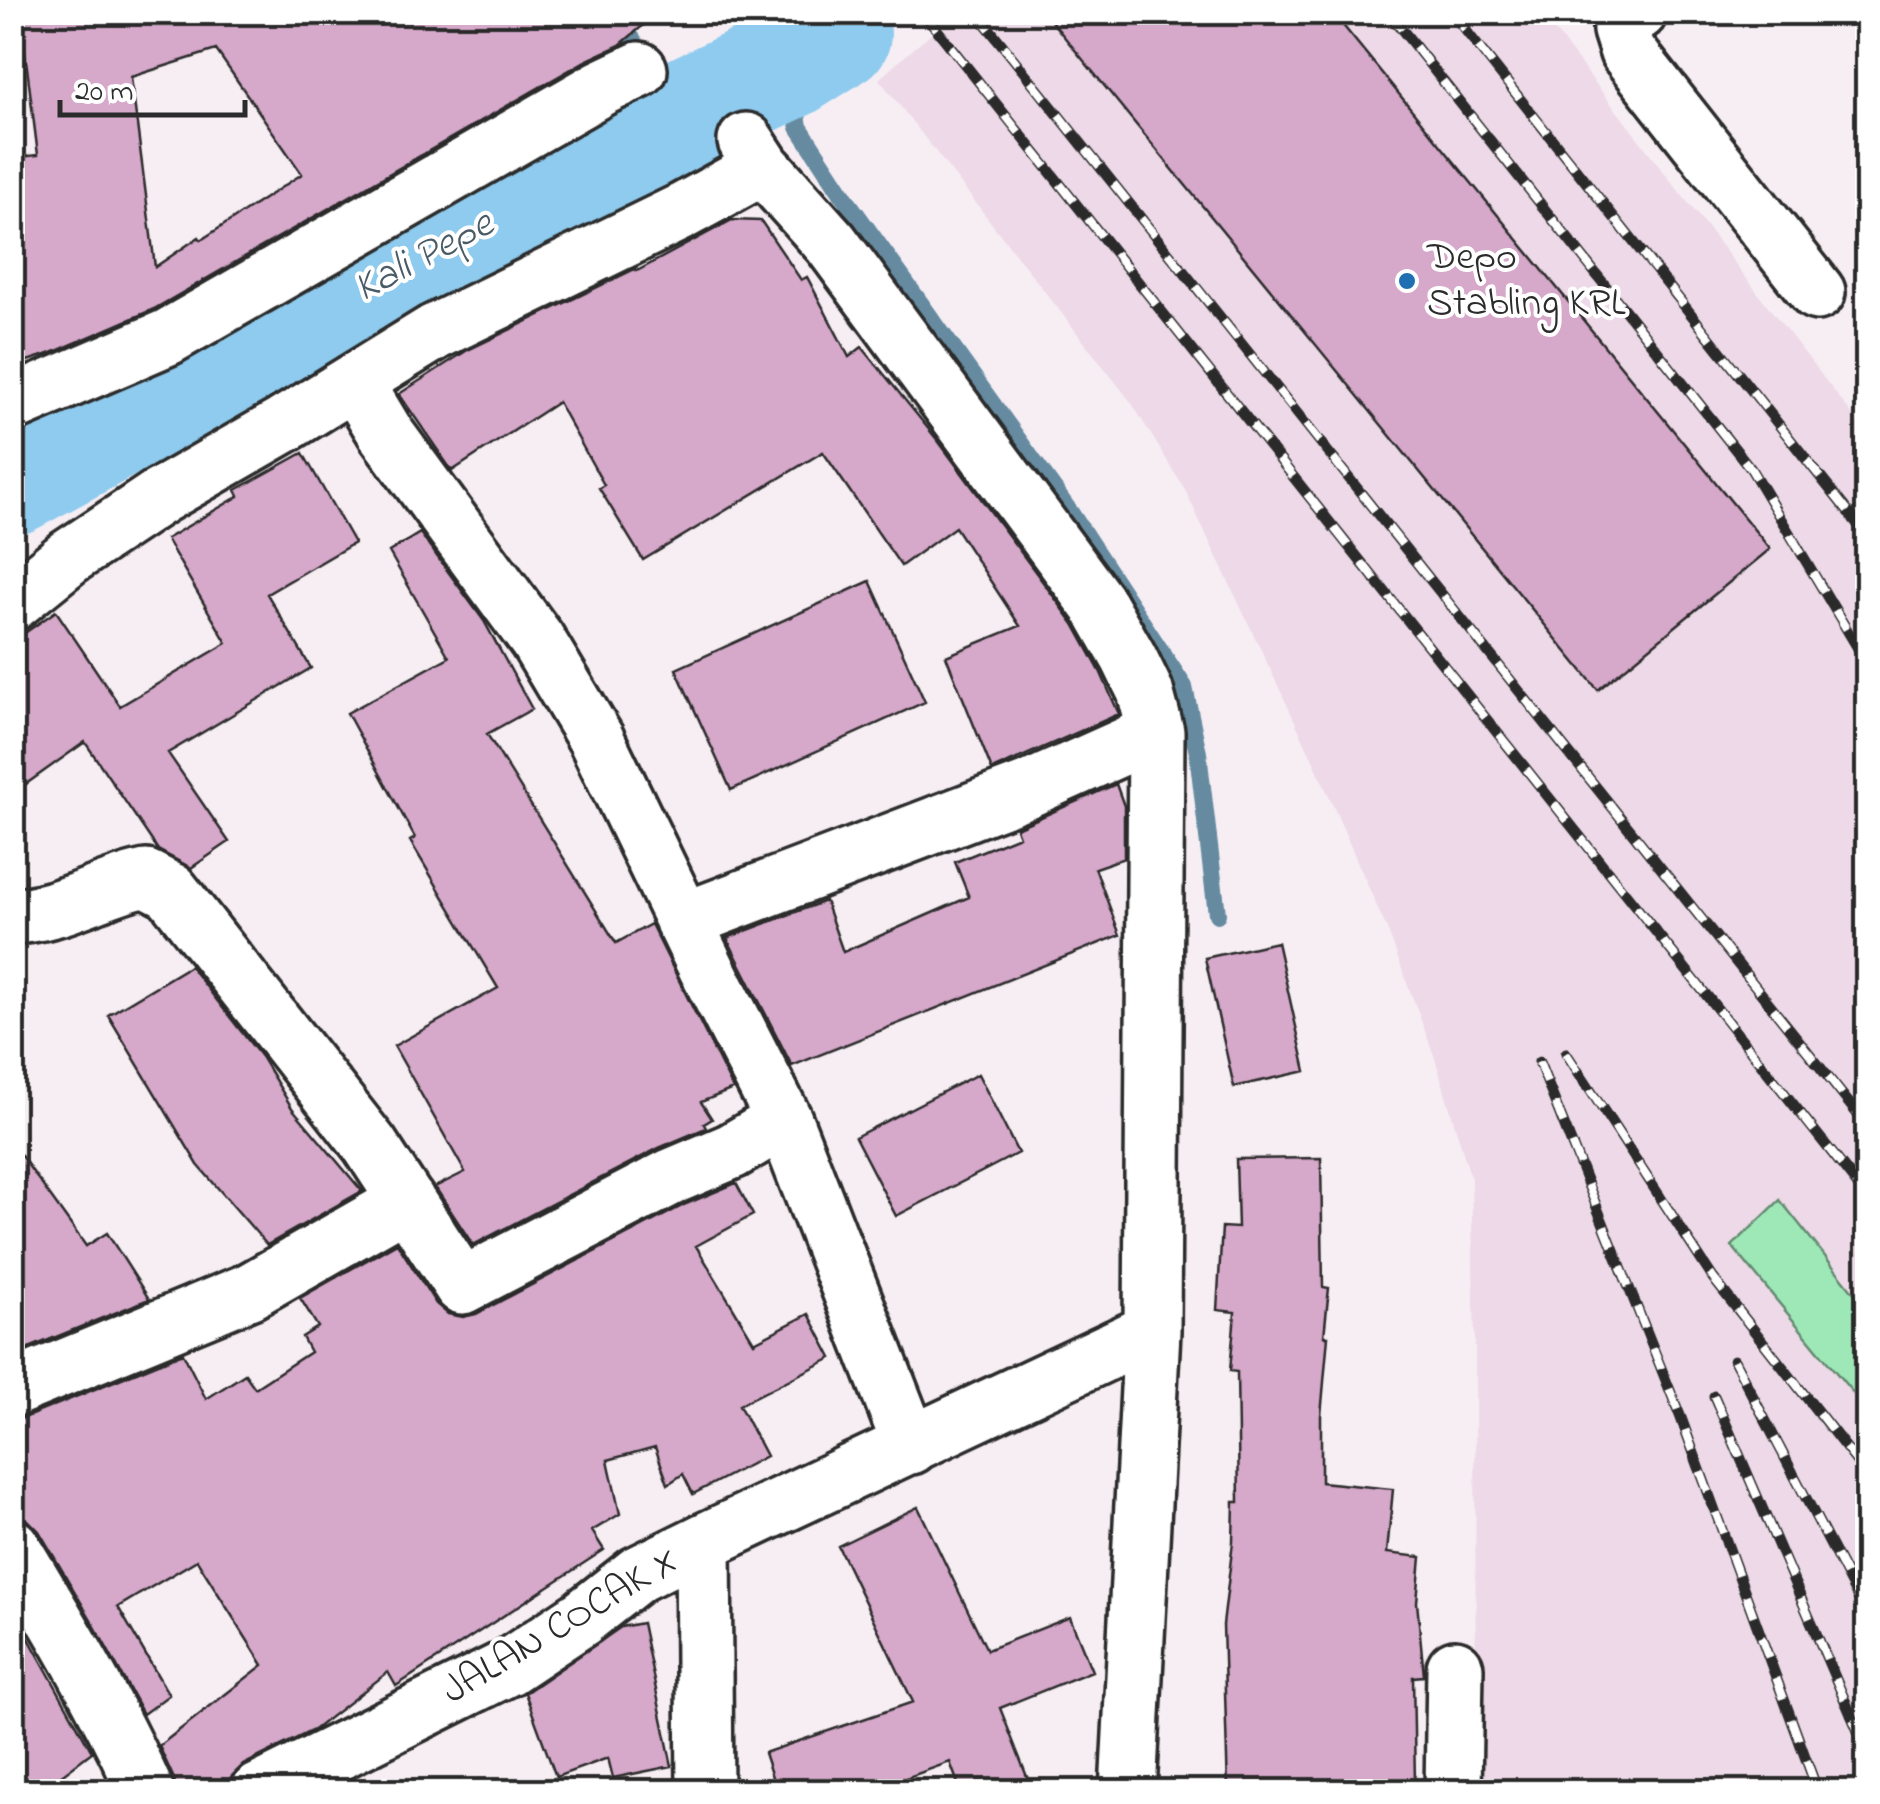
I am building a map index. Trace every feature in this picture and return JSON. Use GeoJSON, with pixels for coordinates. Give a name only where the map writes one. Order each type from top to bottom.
{"type":"FeatureCollection","features":[{"type":"Feature","properties":{"kind":"street"},"geometry":{"type":"LineString","coordinates":[[1638,12],[1621,30],[1628,52],[1816,292]]}},
{"type":"Feature","properties":{"kind":"street"},"geometry":{"type":"LineString","coordinates":[[12,404],[168,337],[484,154],[639,70]]}},
{"type":"Feature","properties":{"kind":"street"},"geometry":{"type":"LineString","coordinates":[[12,603],[69,556],[159,497],[435,332],[684,210],[755,154],[830,243],[1100,607],[1145,691],[1156,732],[1152,1331],[1128,1792]]}},
{"type":"Feature","properties":{"kind":"street"},"geometry":{"type":"LineString","coordinates":[[355,382],[386,435],[537,640],[596,738],[784,1120],[911,1446]]}},
{"type":"Feature","properties":{"kind":"street"},"geometry":{"type":"LineString","coordinates":[[683,920],[1029,789],[1156,732]]}},
{"type":"Feature","properties":{"kind":"street"},"geometry":{"type":"LineString","coordinates":[[12,916],[51,909],[146,878],[171,891],[370,1145],[462,1286],[672,1176],[732,1151],[784,1120]]}},
{"type":"Feature","properties":{"kind":"street"},"geometry":{"type":"LineString","coordinates":[[12,1390],[250,1291],[407,1201]]}},
{"type":"Feature","properties":{"kind":"street","name":"JALAN COCAK X"},"geometry":{"type":"LineString","coordinates":[[258,1792],[507,1668],[582,1618],[638,1574],[1152,1331]]}},
{"type":"Feature","properties":{"kind":"street"},"geometry":{"type":"LineString","coordinates":[[704,1542],[706,1792]]}},
{"type":"Feature","properties":{"kind":"street"},"geometry":{"type":"LineString","coordinates":[[12,1547],[126,1746],[146,1792]]}},
{"type":"Feature","properties":{"kind":"street"},"geometry":{"type":"LineString","coordinates":[[1454,1792],[1455,1668]]}},
{"type":"Feature","properties":{"kind":"shaded area"},"geometry":{"type":"Polygon","coordinates":[[[954,13],[1541,13],[1867,434],[1867,1309],[1780,1200],[1732,1246],[1867,1410],[1867,1791],[1476,1791],[1471,1179],[1435,1058],[1389,934],[1310,753],[1184,488],[1131,402],[879,79],[954,13]]]}},
{"type":"Feature","properties":{"kind":"green space"},"geometry":{"type":"Polygon","coordinates":[[[1780,1200],[1867,1309],[1867,1410],[1732,1246],[1780,1200]]]}},
{"type":"Feature","properties":{"kind":"building"},"geometry":{"type":"Polygon","coordinates":[[[20,12],[659,12],[620,45],[585,61],[154,309],[12,366],[12,158],[38,155],[20,12]],[[216,50],[131,77],[155,267],[302,174],[216,50]]]}},
{"type":"Feature","properties":{"kind":"building","name":"Depo Stabling KRL"},"geometry":{"type":"Polygon","coordinates":[[[1044,12],[1332,12],[1770,549],[1598,690],[1044,12]]]}},
{"type":"Feature","properties":{"kind":"building"},"geometry":{"type":"Polygon","coordinates":[[[732,220],[761,221],[801,280],[807,277],[849,357],[862,347],[939,442],[1074,624],[1119,714],[992,770],[946,656],[1020,626],[955,527],[901,566],[823,452],[643,560],[599,488],[604,485],[558,402],[452,471],[399,394],[466,351],[637,271],[732,220]]]}},
{"type":"Feature","properties":{"kind":"building"},"geometry":{"type":"Polygon","coordinates":[[[303,453],[354,543],[267,594],[311,668],[168,753],[229,842],[191,868],[158,850],[85,742],[12,794],[12,642],[56,611],[120,706],[227,643],[166,539],[239,496],[236,490],[303,453]]]}},
{"type":"Feature","properties":{"kind":"building"},"geometry":{"type":"Polygon","coordinates":[[[420,533],[484,621],[532,709],[487,734],[616,943],[651,924],[733,1089],[701,1102],[712,1119],[704,1124],[706,1128],[659,1148],[473,1245],[435,1187],[465,1172],[394,1046],[498,988],[410,841],[415,838],[347,713],[449,657],[389,552],[420,533]]]}},
{"type":"Feature","properties":{"kind":"building"},"geometry":{"type":"Polygon","coordinates":[[[870,581],[925,702],[731,790],[676,669],[870,581]]]}},
{"type":"Feature","properties":{"kind":"building"},"geometry":{"type":"Polygon","coordinates":[[[1116,784],[1124,806],[1124,858],[1095,868],[1120,935],[792,1066],[727,938],[825,901],[843,952],[969,897],[955,862],[1019,836],[1016,828],[1116,784]]]}},
{"type":"Feature","properties":{"kind":"building"},"geometry":{"type":"Polygon","coordinates":[[[1277,942],[1306,1071],[1234,1087],[1205,958],[1277,942]]]}},
{"type":"Feature","properties":{"kind":"building"},"geometry":{"type":"Polygon","coordinates":[[[190,966],[262,1058],[292,1108],[362,1191],[267,1245],[198,1165],[108,1015],[190,966]]]}},
{"type":"Feature","properties":{"kind":"building"},"geometry":{"type":"Polygon","coordinates":[[[978,1074],[1018,1153],[896,1216],[855,1137],[978,1074]]]}},
{"type":"Feature","properties":{"kind":"building"},"geometry":{"type":"Polygon","coordinates":[[[12,1143],[86,1246],[107,1233],[149,1299],[12,1355],[12,1143]]]}},
{"type":"Feature","properties":{"kind":"building"},"geometry":{"type":"Polygon","coordinates":[[[1321,1158],[1323,1287],[1329,1288],[1324,1336],[1328,1336],[1321,1416],[1321,1482],[1393,1489],[1387,1553],[1421,1557],[1417,1602],[1424,1676],[1413,1677],[1415,1782],[1392,1783],[1393,1792],[1228,1792],[1223,1625],[1234,1502],[1239,1502],[1237,1372],[1230,1371],[1235,1312],[1217,1310],[1222,1227],[1238,1228],[1236,1159],[1321,1158]]]}},
{"type":"Feature","properties":{"kind":"building"},"geometry":{"type":"Polygon","coordinates":[[[736,1183],[753,1215],[696,1246],[754,1342],[809,1314],[832,1358],[739,1405],[766,1456],[693,1494],[683,1474],[668,1484],[655,1447],[608,1460],[620,1514],[592,1531],[604,1550],[396,1686],[388,1672],[315,1729],[243,1765],[232,1776],[227,1792],[177,1792],[159,1746],[263,1665],[197,1560],[118,1607],[169,1695],[143,1714],[39,1531],[28,1520],[12,1516],[12,1420],[183,1353],[206,1399],[245,1374],[255,1388],[310,1352],[302,1337],[318,1327],[300,1298],[397,1243],[436,1304],[448,1314],[463,1317],[476,1314],[686,1204],[736,1183]]]}},
{"type":"Feature","properties":{"kind":"building"},"geometry":{"type":"Polygon","coordinates":[[[918,1507],[987,1650],[1070,1617],[1092,1671],[1000,1708],[1033,1792],[961,1792],[950,1762],[867,1792],[777,1792],[764,1753],[913,1702],[838,1546],[918,1507]]]}},
{"type":"Feature","properties":{"kind":"building"},"geometry":{"type":"Polygon","coordinates":[[[12,1608],[92,1752],[39,1792],[12,1792],[12,1608]]]}},
{"type":"Feature","properties":{"kind":"building"},"geometry":{"type":"Polygon","coordinates":[[[642,1623],[672,1766],[613,1778],[608,1758],[556,1777],[525,1693],[621,1627],[642,1623]]]}},
{"type":"Feature","properties":{"kind":"waterway"},"geometry":{"type":"LineString","coordinates":[[616,17],[686,112]]}},
{"type":"Feature","properties":{"kind":"waterway","name":"Kali Pepe"},"geometry":{"type":"LineString","coordinates":[[12,480],[686,112],[789,64],[836,34]]}},
{"type":"Feature","properties":{"kind":"waterway"},"geometry":{"type":"LineString","coordinates":[[789,64],[799,127],[849,204],[1069,511],[1184,687],[1198,753],[1217,914]]}},
{"type":"Feature","properties":{"kind":"railway"},"geometry":{"type":"LineString","coordinates":[[923,12],[1868,1198]]}},
{"type":"Feature","properties":{"kind":"railway"},"geometry":{"type":"LineString","coordinates":[[976,12],[1868,1127]]}},
{"type":"Feature","properties":{"kind":"railway"},"geometry":{"type":"LineString","coordinates":[[1388,12],[1751,469],[1868,665]]}},
{"type":"Feature","properties":{"kind":"railway"},"geometry":{"type":"LineString","coordinates":[[1451,12],[1868,537]]}},
{"type":"Feature","properties":{"kind":"railway"},"geometry":{"type":"LineString","coordinates":[[1566,1053],[1713,1278],[1868,1476]]}},
{"type":"Feature","properties":{"kind":"railway"},"geometry":{"type":"LineString","coordinates":[[1539,1062],[1681,1418],[1818,1792]]}},
{"type":"Feature","properties":{"kind":"railway"},"geometry":{"type":"LineString","coordinates":[[1734,1360],[1868,1617]]}},
{"type":"Feature","properties":{"kind":"railway"},"geometry":{"type":"LineString","coordinates":[[1714,1396],[1868,1754]]}},
{"type":"Feature","properties":{"kind":"place","name":"Depo Stabling KRL"},"geometry":{"type":"Point","coordinates":[1407,281]}}]}
